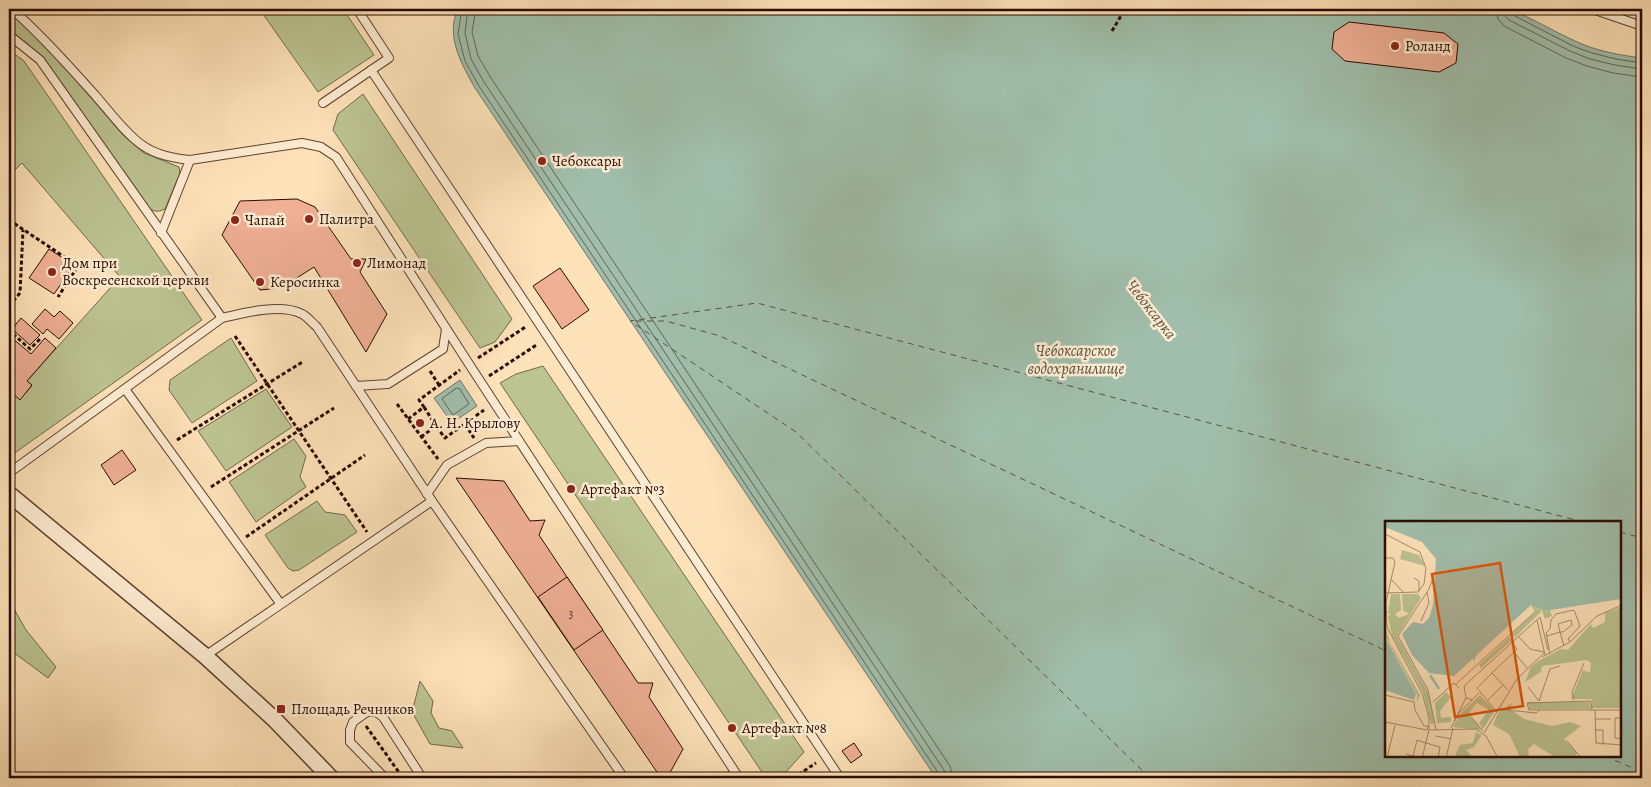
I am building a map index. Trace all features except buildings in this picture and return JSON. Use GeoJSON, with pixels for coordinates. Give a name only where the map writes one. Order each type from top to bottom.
{"type":"FeatureCollection","features":[{"type":"Feature","properties":{"kind":"street"},"geometry":{"type":"LineString","coordinates":[[11,500],[205,656],[274,719],[331,778]]}},
{"type":"Feature","properties":{"kind":"lane"},"geometry":{"type":"LineString","coordinates":[[12,9],[44,38],[142,146],[157,153],[190,160],[302,143],[321,147],[336,157],[737,776],[727,778]]}},
{"type":"Feature","properties":{"kind":"lane"},"geometry":{"type":"LineString","coordinates":[[323,103],[389,58],[357,9]]}},
{"type":"Feature","properties":{"kind":"lane"},"geometry":{"type":"LineString","coordinates":[[1592,9],[1642,26]]}},
{"type":"Feature","properties":{"kind":"lane"},"geometry":{"type":"LineString","coordinates":[[9,35],[40,60],[222,318]]}},
{"type":"Feature","properties":{"kind":"lane"},"geometry":{"type":"LineString","coordinates":[[371,70],[840,778]]}},
{"type":"Feature","properties":{"kind":"lane"},"geometry":{"type":"LineString","coordinates":[[161,233],[190,160]]}},
{"type":"Feature","properties":{"kind":"lane"},"geometry":{"type":"LineString","coordinates":[[9,473],[222,318],[249,312],[284,309],[302,314],[317,327],[430,497],[624,778]]}},
{"type":"Feature","properties":{"kind":"lane"},"geometry":{"type":"LineString","coordinates":[[356,386],[388,384],[443,349],[446,329]]}},
{"type":"Feature","properties":{"kind":"lane"},"geometry":{"type":"LineString","coordinates":[[125,389],[280,603]]}},
{"type":"Feature","properties":{"kind":"lane"},"geometry":{"type":"LineString","coordinates":[[205,656],[372,541],[430,497],[448,465],[486,443],[519,441]]}},
{"type":"Feature","properties":{"kind":"lane"},"geometry":{"type":"LineString","coordinates":[[385,778],[350,742],[350,730],[353,722],[367,712],[376,712],[383,717],[419,773],[420,778]]}},
{"type":"Feature","properties":{"kind":"path"},"geometry":{"type":"LineString","coordinates":[[1112,31],[1125,9]]}},
{"type":"Feature","properties":{"kind":"path"},"geometry":{"type":"LineString","coordinates":[[1252,9],[1259,13]]}},
{"type":"Feature","properties":{"kind":"path"},"geometry":{"type":"LineString","coordinates":[[9,220],[78,266],[58,297]]}},
{"type":"Feature","properties":{"kind":"path"},"geometry":{"type":"LineString","coordinates":[[9,306],[20,293],[24,230]]}},
{"type":"Feature","properties":{"kind":"path"},"geometry":{"type":"LineString","coordinates":[[479,358],[536,320]]}},
{"type":"Feature","properties":{"kind":"path"},"geometry":{"type":"LineString","coordinates":[[9,337],[12,333],[30,349],[40,339]]}},
{"type":"Feature","properties":{"kind":"path"},"geometry":{"type":"LineString","coordinates":[[235,336],[372,541]]}},
{"type":"Feature","properties":{"kind":"path"},"geometry":{"type":"LineString","coordinates":[[490,375],[548,338]]}},
{"type":"Feature","properties":{"kind":"path"},"geometry":{"type":"LineString","coordinates":[[167,446],[304,361]]}},
{"type":"Feature","properties":{"kind":"path"},"geometry":{"type":"LineString","coordinates":[[469,364],[419,400],[445,438],[494,403]]}},
{"type":"Feature","properties":{"kind":"path"},"geometry":{"type":"LineString","coordinates":[[397,404],[438,460]]}},
{"type":"Feature","properties":{"kind":"path"},"geometry":{"type":"LineString","coordinates":[[408,419],[424,407]]}},
{"type":"Feature","properties":{"kind":"path"},"geometry":{"type":"LineString","coordinates":[[201,493],[334,408]]}},
{"type":"Feature","properties":{"kind":"path"},"geometry":{"type":"LineString","coordinates":[[421,436],[436,426]]}},
{"type":"Feature","properties":{"kind":"path"},"geometry":{"type":"LineString","coordinates":[[237,543],[365,455]]}},
{"type":"Feature","properties":{"kind":"path"},"geometry":{"type":"LineString","coordinates":[[364,724],[403,778]]}},
{"type":"Feature","properties":{"kind":"green space"},"geometry":{"type":"Polygon","coordinates":[[[271,9],[343,9],[374,55],[318,92],[263,14],[271,9]]]}},
{"type":"Feature","properties":{"kind":"green space"},"geometry":{"type":"Polygon","coordinates":[[[9,11],[48,48],[123,135],[144,153],[179,167],[180,173],[165,209],[153,210],[144,203],[44,60],[27,43],[9,30],[9,11]]]}},
{"type":"Feature","properties":{"kind":"green space"},"geometry":{"type":"Polygon","coordinates":[[[9,50],[24,61],[202,320],[9,457],[9,390],[20,399],[32,386],[27,381],[120,277],[22,163],[9,176],[9,50]]]}},
{"type":"Feature","properties":{"kind":"green space"},"geometry":{"type":"Polygon","coordinates":[[[363,94],[512,319],[495,342],[480,348],[333,130],[338,114],[363,94]]]}},
{"type":"Feature","properties":{"kind":"green space"},"geometry":{"type":"Polygon","coordinates":[[[231,338],[257,381],[192,423],[169,390],[170,380],[231,338]]]}},
{"type":"Feature","properties":{"kind":"green space"},"geometry":{"type":"Polygon","coordinates":[[[543,366],[804,752],[785,773],[777,778],[766,778],[500,383],[516,374],[543,366]]]}},
{"type":"Feature","properties":{"kind":"green space"},"geometry":{"type":"Polygon","coordinates":[[[266,389],[292,427],[226,471],[198,431],[266,389]]]}},
{"type":"Feature","properties":{"kind":"green space"},"geometry":{"type":"Polygon","coordinates":[[[294,439],[306,456],[300,477],[306,487],[256,522],[229,482],[294,439]]]}},
{"type":"Feature","properties":{"kind":"green space"},"geometry":{"type":"Polygon","coordinates":[[[317,501],[325,512],[345,515],[357,532],[299,570],[293,571],[288,568],[265,535],[317,501]]]}},
{"type":"Feature","properties":{"kind":"green space"},"geometry":{"type":"Polygon","coordinates":[[[9,600],[26,630],[56,667],[48,678],[9,649],[9,600]]]}},
{"type":"Feature","properties":{"kind":"green space"},"geometry":{"type":"Polygon","coordinates":[[[420,681],[433,701],[431,713],[439,728],[452,731],[463,748],[430,744],[412,712],[420,681]]]}},
{"type":"Feature","properties":{"kind":"water","name":"Чебоксарское водохранилище"},"geometry":{"type":"Polygon","coordinates":[[[458,9],[1509,9],[1591,47],[1642,58],[1642,778],[936,778],[475,88],[460,60],[453,30],[454,19],[458,9]]]}},
{"type":"Feature","properties":{"kind":"water"},"geometry":{"type":"Polygon","coordinates":[[[460,380],[477,406],[452,423],[434,398],[460,380]]]}},
{"type":"Feature","properties":{"kind":"ferry route"},"geometry":{"type":"LineString","coordinates":[[1150,778],[796,432],[630,321],[757,303],[1579,521]]}},
{"type":"Feature","properties":{"kind":"ferry route"},"geometry":{"type":"LineString","coordinates":[[636,321],[666,321],[720,336],[1385,651]]}},
{"type":"Feature","properties":{"kind":"ferry route"},"geometry":{"type":"LineString","coordinates":[[1621,532],[1642,538]]}},
{"type":"Feature","properties":{"kind":"ferry route"},"geometry":{"type":"LineString","coordinates":[[1607,757],[1642,772]]}},
{"type":"Feature","properties":{"kind":"place","name":"Роланд"},"geometry":{"type":"Point","coordinates":[1395,46]}},
{"type":"Feature","properties":{"kind":"place","name":"Чебоксары"},"geometry":{"type":"Point","coordinates":[542,161]}},
{"type":"Feature","properties":{"kind":"place","name":"Палитра"},"geometry":{"type":"Point","coordinates":[309,219]}},
{"type":"Feature","properties":{"kind":"place","name":"Чапай"},"geometry":{"type":"Point","coordinates":[235,220]}},
{"type":"Feature","properties":{"kind":"place","name":"Лимонад"},"geometry":{"type":"Point","coordinates":[357,263]}},
{"type":"Feature","properties":{"kind":"place","name":"Дом при Воскресенской церкви"},"geometry":{"type":"Point","coordinates":[52,272]}},
{"type":"Feature","properties":{"kind":"place","name":"Керосинка"},"geometry":{"type":"Point","coordinates":[260,282]}},
{"type":"Feature","properties":{"kind":"place","name":"А. Н. Крылову"},"geometry":{"type":"Point","coordinates":[420,423]}},
{"type":"Feature","properties":{"kind":"place","name":"Артефакт №3"},"geometry":{"type":"Point","coordinates":[571,489]}},
{"type":"Feature","properties":{"kind":"place","name":"Площадь Речников"},"geometry":{"type":"Point","coordinates":[281,709]}},
{"type":"Feature","properties":{"kind":"place","name":"Артефакт №8"},"geometry":{"type":"Point","coordinates":[732,728]}},
{"type":"Feature","properties":{"kind":"water label","name":"Чебоксарка"},"geometry":{"type":"Point","coordinates":[1152,309]}}]}
